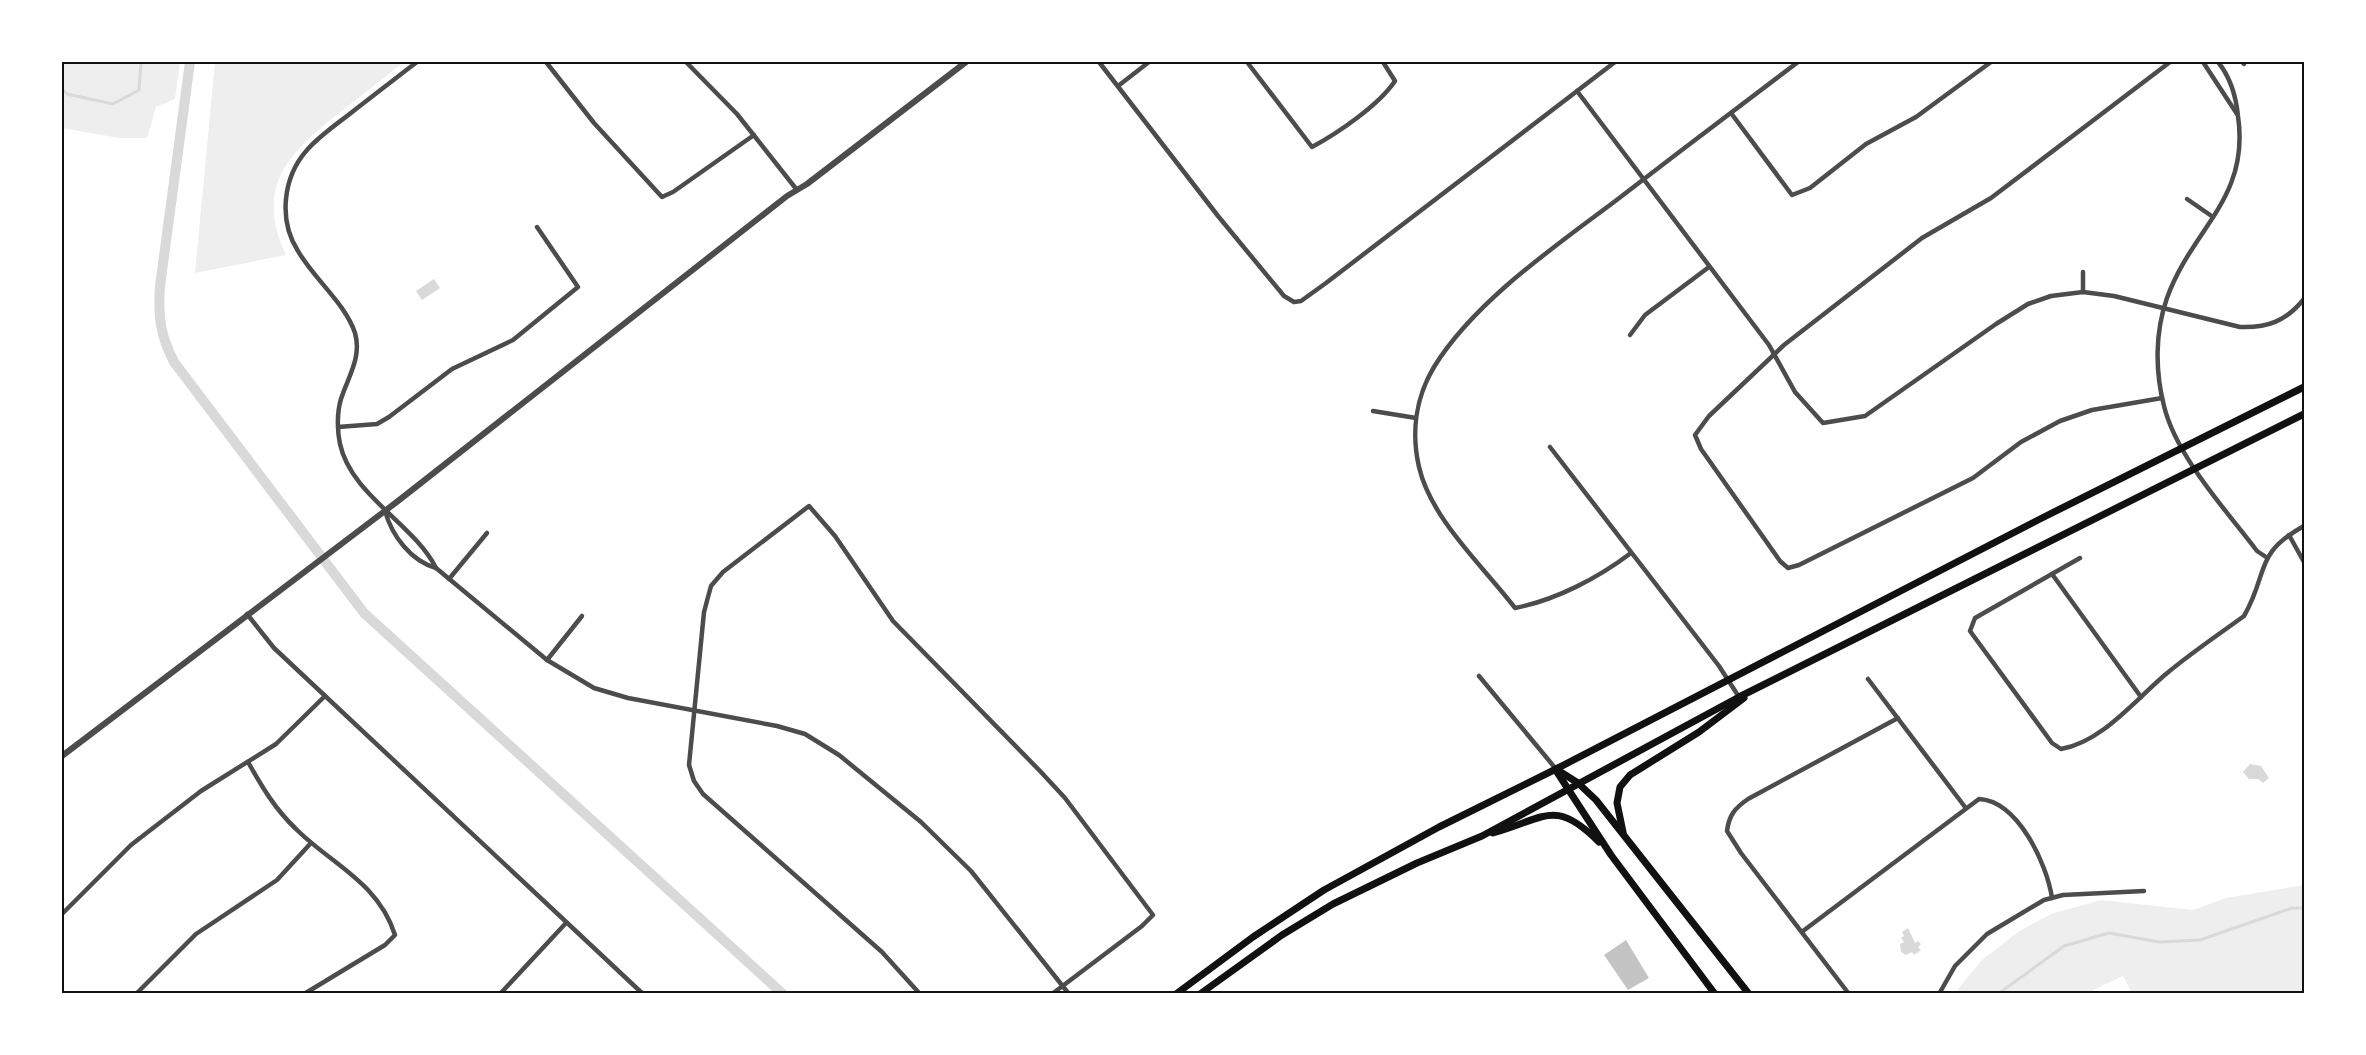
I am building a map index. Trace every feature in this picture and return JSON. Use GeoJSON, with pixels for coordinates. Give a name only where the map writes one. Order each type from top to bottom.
{"type":"FeatureCollection","features":[{"type":"Feature","properties":{"kind":"main road"},"geometry":{"type":"LineString","coordinates":[[1176,993],[1253,937],[1324,890],[1439,827],[1556,770],[2304,387]]}},
{"type":"Feature","properties":{"kind":"main road"},"geometry":{"type":"LineString","coordinates":[[1482,836],[1739,697],[2118,505],[2196,469],[2304,414]]}},
{"type":"Feature","properties":{"kind":"main road"},"geometry":{"type":"LineString","coordinates":[[1624,834],[1617,803],[1620,788],[1630,775],[1699,732],[1750,692]]}},
{"type":"Feature","properties":{"kind":"main road"},"geometry":{"type":"LineString","coordinates":[[1556,770],[1578,783],[1596,800],[1749,993]]}},
{"type":"Feature","properties":{"kind":"main road"},"geometry":{"type":"LineString","coordinates":[[1556,770],[1611,855],[1714,993]]}},
{"type":"Feature","properties":{"kind":"main road"},"geometry":{"type":"LineString","coordinates":[[1200,993],[1282,935],[1333,904],[1417,863],[1482,836],[1542,817],[1565,815],[1582,826],[1611,855]]}},
{"type":"Feature","properties":{"kind":"street"},"geometry":{"type":"LineString","coordinates":[[417,62],[308,148],[297,164],[288,186],[286,213],[292,239],[301,256],[346,315],[357,341],[356,360],[341,400],[338,427],[341,446],[349,465],[385,511],[399,520],[431,557],[436,568]]}},
{"type":"Feature","properties":{"kind":"street"},"geometry":{"type":"LineString","coordinates":[[546,62],[594,123],[662,197],[673,192],[754,135]]}},
{"type":"Feature","properties":{"kind":"street"},"geometry":{"type":"LineString","coordinates":[[686,62],[737,114],[797,190]]}},
{"type":"Feature","properties":{"kind":"street"},"geometry":{"type":"LineString","coordinates":[[62,756],[385,511],[797,190],[966,62]]}},
{"type":"Feature","properties":{"kind":"street"},"geometry":{"type":"LineString","coordinates":[[1099,62],[1218,216],[1284,296],[1294,302],[1301,301],[1326,283],[1615,62]]}},
{"type":"Feature","properties":{"kind":"street"},"geometry":{"type":"LineString","coordinates":[[1118,86],[1149,62]]}},
{"type":"Feature","properties":{"kind":"street"},"geometry":{"type":"LineString","coordinates":[[1247,62],[1312,147],[1328,138],[1388,92],[1395,81],[1383,62]]}},
{"type":"Feature","properties":{"kind":"street"},"geometry":{"type":"LineString","coordinates":[[1631,553],[1584,582],[1535,604],[1515,608],[1443,518],[1426,488],[1419,466],[1414,428],[1421,395],[1434,367],[1455,339],[1542,255],[1798,62]]}},
{"type":"Feature","properties":{"kind":"street"},"geometry":{"type":"LineString","coordinates":[[1731,113],[1792,195],[1810,188],[1866,144],[1916,117],[1991,62]]}},
{"type":"Feature","properties":{"kind":"street"},"geometry":{"type":"LineString","coordinates":[[2162,398],[2092,410],[2060,421],[2020,442],[1974,478],[1788,568],[1780,561],[1701,449],[1695,435],[1709,416],[1775,354],[1922,238],[1990,198],[2170,62]]}},
{"type":"Feature","properties":{"kind":"street"},"geometry":{"type":"LineString","coordinates":[[2202,62],[2238,116]]}},
{"type":"Feature","properties":{"kind":"street"},"geometry":{"type":"LineString","coordinates":[[2218,62],[2235,91],[2242,140],[2239,165],[2234,182],[2179,272],[2164,308],[2158,357],[2162,398],[2174,435],[2196,469],[2257,550],[2266,557]]}},
{"type":"Feature","properties":{"kind":"street"},"geometry":{"type":"LineString","coordinates":[[1577,91],[1775,354],[1796,392],[1823,423],[1855,418],[1875,410],[2028,304],[2051,296],[2083,292],[2164,308],[2240,327],[2276,324],[2292,314],[2304,299]]}},
{"type":"Feature","properties":{"kind":"street"},"geometry":{"type":"LineString","coordinates":[[2187,199],[2213,217]]}},
{"type":"Feature","properties":{"kind":"street"},"geometry":{"type":"LineString","coordinates":[[338,427],[377,424],[452,369],[513,340],[578,287],[537,227]]}},
{"type":"Feature","properties":{"kind":"street"},"geometry":{"type":"LineString","coordinates":[[1630,335],[1645,315],[1709,267]]}},
{"type":"Feature","properties":{"kind":"street"},"geometry":{"type":"LineString","coordinates":[[2083,272],[2083,292]]}},
{"type":"Feature","properties":{"kind":"street"},"geometry":{"type":"LineString","coordinates":[[1373,411],[1416,418]]}},
{"type":"Feature","properties":{"kind":"street"},"geometry":{"type":"LineString","coordinates":[[1550,447],[1729,680],[1739,697]]}},
{"type":"Feature","properties":{"kind":"street"},"geometry":{"type":"LineString","coordinates":[[920,993],[882,952],[703,794],[694,781],[689,765],[704,612],[711,586],[723,572],[809,506],[835,536],[893,621],[1065,798],[1152,915],[1142,927],[1052,993]]}},
{"type":"Feature","properties":{"kind":"street"},"geometry":{"type":"LineString","coordinates":[[385,511],[389,527],[402,544],[424,564],[436,568],[547,660],[594,688],[694,710],[745,718],[805,734],[839,755],[948,846],[993,896],[1069,993]]}},
{"type":"Feature","properties":{"kind":"street"},"geometry":{"type":"LineString","coordinates":[[2080,558],[1975,618],[1970,631],[2052,743],[2061,749],[2072,747],[2095,734],[2167,673],[2244,616],[2252,603],[2266,557],[2289,535],[2304,526]]}},
{"type":"Feature","properties":{"kind":"street"},"geometry":{"type":"LineString","coordinates":[[449,579],[488,533]]}},
{"type":"Feature","properties":{"kind":"street"},"geometry":{"type":"LineString","coordinates":[[2289,535],[2304,562]]}},
{"type":"Feature","properties":{"kind":"street"},"geometry":{"type":"LineString","coordinates":[[2052,574],[2141,697]]}},
{"type":"Feature","properties":{"kind":"street"},"geometry":{"type":"LineString","coordinates":[[247,615],[274,648],[643,993]]}},
{"type":"Feature","properties":{"kind":"street"},"geometry":{"type":"LineString","coordinates":[[547,660],[582,616]]}},
{"type":"Feature","properties":{"kind":"street"},"geometry":{"type":"LineString","coordinates":[[1479,676],[1556,770]]}},
{"type":"Feature","properties":{"kind":"street"},"geometry":{"type":"LineString","coordinates":[[1868,679],[1965,807]]}},
{"type":"Feature","properties":{"kind":"street"},"geometry":{"type":"LineString","coordinates":[[62,914],[131,845],[186,802],[290,733],[325,696]]}},
{"type":"Feature","properties":{"kind":"street"},"geometry":{"type":"LineString","coordinates":[[1847,993],[1727,831],[1729,818],[1737,806],[1748,799],[1898,718]]}},
{"type":"Feature","properties":{"kind":"street"},"geometry":{"type":"LineString","coordinates":[[248,762],[272,805],[311,843],[357,877],[391,921],[395,935],[385,945],[303,993]]}},
{"type":"Feature","properties":{"kind":"street"},"geometry":{"type":"LineString","coordinates":[[1803,931],[1965,807],[1979,799],[1990,800],[2014,819],[2042,860],[2052,898]]}},
{"type":"Feature","properties":{"kind":"street"},"geometry":{"type":"LineString","coordinates":[[136,993],[196,934],[276,880],[311,843]]}},
{"type":"Feature","properties":{"kind":"street"},"geometry":{"type":"LineString","coordinates":[[1940,993],[1955,966],[1987,934],[2052,898],[2063,895],[2144,891]]}},
{"type":"Feature","properties":{"kind":"street"},"geometry":{"type":"LineString","coordinates":[[500,993],[566,923]]}},
{"type":"Feature","properties":{"kind":"shaded area"},"geometry":{"type":"Polygon","coordinates":[[[62,62],[180,62],[175,99],[156,107],[147,138],[119,138],[62,128],[62,62]]]}},
{"type":"Feature","properties":{"kind":"shaded area"},"geometry":{"type":"Polygon","coordinates":[[[215,62],[404,62],[324,125],[293,155],[283,171],[276,189],[274,208],[277,230],[286,255],[195,273],[215,62]]]}},
{"type":"Feature","properties":{"kind":"shaded area"},"geometry":{"type":"Polygon","coordinates":[[[434,279],[440,288],[422,300],[416,291],[434,279]]]}},
{"type":"Feature","properties":{"kind":"shaded area"},"geometry":{"type":"Polygon","coordinates":[[[2250,764],[2261,766],[2269,778],[2263,783],[2258,779],[2249,779],[2243,772],[2250,764]]]}},
{"type":"Feature","properties":{"kind":"shaded area"},"geometry":{"type":"Polygon","coordinates":[[[2304,885],[2304,993],[2132,993],[2123,976],[2087,993],[1955,993],[1982,960],[2018,932],[2051,914],[2101,900],[2193,910],[2226,898],[2304,885]]]}},
{"type":"Feature","properties":{"kind":"shaded area"},"geometry":{"type":"Polygon","coordinates":[[[1908,928],[1915,943],[1918,941],[1921,944],[1918,947],[1921,950],[1914,955],[1912,952],[1906,955],[1901,952],[1900,944],[1904,942],[1901,938],[1904,936],[1902,932],[1908,928]]]}},
{"type":"Feature","properties":{"kind":"building"},"geometry":{"type":"Polygon","coordinates":[[[1626,940],[1649,978],[1628,990],[1604,955],[1626,940]]]}},
{"type":"Feature","properties":{"kind":"waterway"},"geometry":{"type":"LineString","coordinates":[[62,89],[67,94],[113,104],[139,90],[141,62]]}},
{"type":"Feature","properties":{"kind":"waterway"},"geometry":{"type":"LineString","coordinates":[[190,62],[160,286],[161,325],[174,362],[364,613],[783,994]]}},
{"type":"Feature","properties":{"kind":"waterway"},"geometry":{"type":"LineString","coordinates":[[1998,994],[2064,946],[2109,933],[2159,942],[2200,940],[2292,908],[2304,908]]}}]}
